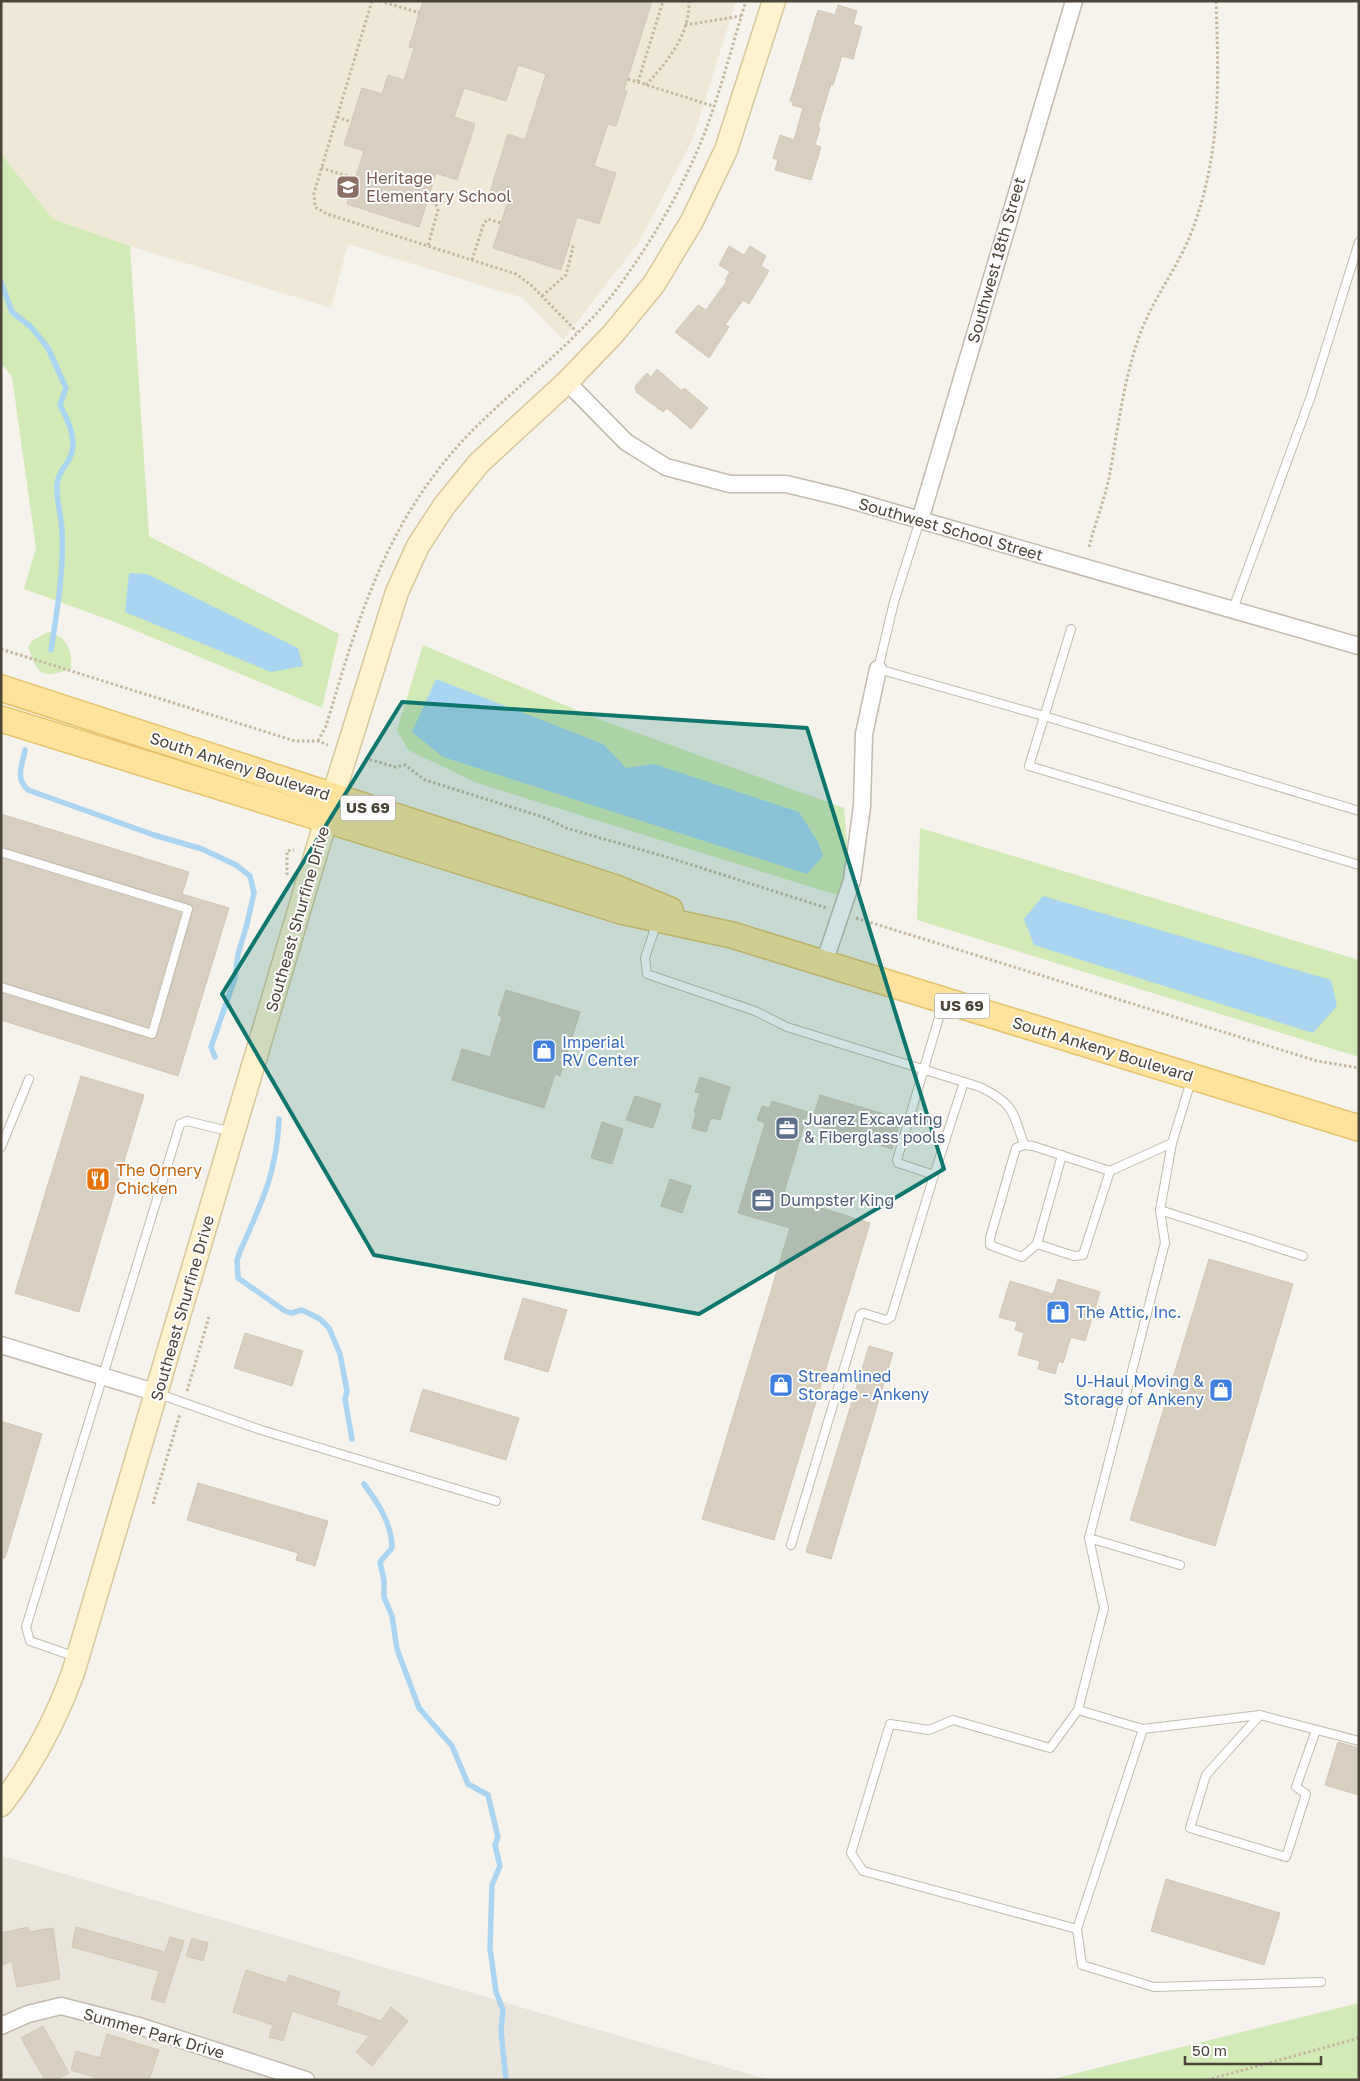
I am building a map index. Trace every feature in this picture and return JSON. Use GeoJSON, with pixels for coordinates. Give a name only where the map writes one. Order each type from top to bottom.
{"type":"FeatureCollection","features":[{"type":"Feature","properties":{"kind":"main road","name":"South Ankeny Boulevard"},"geometry":{"type":"LineString","coordinates":[[1,688],[330,808],[621,911],[732,935],[1359,1128]]}},
{"type":"Feature","properties":{"kind":"main road","name":"South Ankeny Boulevard"},"geometry":{"type":"LineString","coordinates":[[1,719],[616,888],[732,935]]}},
{"type":"Feature","properties":{"kind":"street","name":"Southeast Shurfine Drive"},"geometry":{"type":"LineString","coordinates":[[1,1806],[24,1775],[44,1743],[60,1709],[77,1658],[330,808],[397,592],[418,546],[444,506],[479,463],[567,382],[613,334],[654,284],[692,221],[726,150],[774,1]]}},
{"type":"Feature","properties":{"kind":"street","name":"Southwest 18th Street"},"geometry":{"type":"LineString","coordinates":[[920,520],[1074,1]]}},
{"type":"Feature","properties":{"kind":"street","name":"Southwest School Street"},"geometry":{"type":"LineString","coordinates":[[567,382],[626,442],[666,466],[730,484],[786,484],[840,497],[1359,646]]}},
{"type":"Feature","properties":{"kind":"street"},"geometry":{"type":"LineString","coordinates":[[824,963],[852,880],[862,806],[864,734],[878,669]]}},
{"type":"Feature","properties":{"kind":"street"},"geometry":{"type":"LineString","coordinates":[[1,1345],[157,1393]]}},
{"type":"Feature","properties":{"kind":"street","name":"Summer Park Drive"},"geometry":{"type":"LineString","coordinates":[[1,2026],[28,2014],[61,2006],[139,2026],[306,2080]]}},
{"type":"Feature","properties":{"kind":"lane"},"geometry":{"type":"LineString","coordinates":[[1233,609],[1311,396],[1359,242]]}},
{"type":"Feature","properties":{"kind":"lane"},"geometry":{"type":"LineString","coordinates":[[920,520],[894,602],[878,669],[1044,716],[1359,810]]}},
{"type":"Feature","properties":{"kind":"lane"},"geometry":{"type":"LineString","coordinates":[[1071,629],[1030,766],[1359,864]]}},
{"type":"Feature","properties":{"kind":"lane"},"geometry":{"type":"LineString","coordinates":[[1,852],[188,909],[152,1034],[1,987]]}},
{"type":"Feature","properties":{"kind":"lane"},"geometry":{"type":"LineString","coordinates":[[658,919],[645,958],[647,974],[755,1011],[787,1027],[924,1068],[1000,1097],[1013,1111],[1024,1144]]}},
{"type":"Feature","properties":{"kind":"lane"},"geometry":{"type":"LineString","coordinates":[[934,1175],[901,1164],[897,1160],[944,1000]]}},
{"type":"Feature","properties":{"kind":"lane"},"geometry":{"type":"LineString","coordinates":[[1077,1929],[863,1871],[851,1854],[890,1724],[929,1730],[954,1720],[1050,1748],[1078,1710],[1104,1608],[1089,1538],[1165,1243],[1160,1210],[1172,1143],[1193,1077]]}},
{"type":"Feature","properties":{"kind":"lane"},"geometry":{"type":"LineString","coordinates":[[1,1148],[29,1079]]}},
{"type":"Feature","properties":{"kind":"lane"},"geometry":{"type":"LineString","coordinates":[[791,1544],[860,1315],[864,1313],[886,1320],[891,1317],[964,1082]]}},
{"type":"Feature","properties":{"kind":"lane"},"geometry":{"type":"LineString","coordinates":[[77,1658],[30,1641],[26,1627],[180,1124],[187,1121],[234,1132]]}},
{"type":"Feature","properties":{"kind":"lane"},"geometry":{"type":"LineString","coordinates":[[1062,1155],[1037,1244],[1022,1258],[990,1245],[990,1238],[1016,1148],[1024,1144],[1062,1155],[1110,1171],[1172,1143]]}},
{"type":"Feature","properties":{"kind":"lane"},"geometry":{"type":"LineString","coordinates":[[1037,1244],[1074,1256],[1083,1255],[1110,1171]]}},
{"type":"Feature","properties":{"kind":"lane"},"geometry":{"type":"LineString","coordinates":[[1160,1210],[1303,1256]]}},
{"type":"Feature","properties":{"kind":"lane"},"geometry":{"type":"LineString","coordinates":[[157,1393],[261,1430],[496,1501]]}},
{"type":"Feature","properties":{"kind":"lane"},"geometry":{"type":"LineString","coordinates":[[1089,1538],[1180,1565]]}},
{"type":"Feature","properties":{"kind":"lane"},"geometry":{"type":"LineString","coordinates":[[1078,1710],[1143,1729],[1260,1715],[1359,1742]]}},
{"type":"Feature","properties":{"kind":"lane"},"geometry":{"type":"LineString","coordinates":[[1260,1715],[1206,1775],[1190,1828],[1286,1857],[1306,1794],[1296,1787],[1316,1730]]}},
{"type":"Feature","properties":{"kind":"lane"},"geometry":{"type":"LineString","coordinates":[[1143,1729],[1077,1929],[1082,1965],[1154,1987],[1321,1982]]}},
{"type":"Feature","properties":{"kind":"path"},"geometry":{"type":"LineString","coordinates":[[372,1],[321,168],[313,199],[318,210],[516,274],[542,296],[577,332]]}},
{"type":"Feature","properties":{"kind":"path"},"geometry":{"type":"LineString","coordinates":[[380,1],[420,13]]}},
{"type":"Feature","properties":{"kind":"path"},"geometry":{"type":"LineString","coordinates":[[638,82],[663,1]]}},
{"type":"Feature","properties":{"kind":"path"},"geometry":{"type":"LineString","coordinates":[[646,85],[673,53],[685,25],[689,1]]}},
{"type":"Feature","properties":{"kind":"path"},"geometry":{"type":"LineString","coordinates":[[318,741],[326,726],[364,603],[391,544],[410,512],[467,437],[577,332],[626,278],[656,231],[683,181],[705,132],[746,1]]}},
{"type":"Feature","properties":{"kind":"path"},"geometry":{"type":"LineString","coordinates":[[1089,547],[1109,479],[1118,418],[1127,377],[1140,334],[1154,301],[1189,238],[1210,171],[1215,145],[1218,100],[1216,1]]}},
{"type":"Feature","properties":{"kind":"path"},"geometry":{"type":"LineString","coordinates":[[685,25],[741,16]]}},
{"type":"Feature","properties":{"kind":"path"},"geometry":{"type":"LineString","coordinates":[[628,79],[713,106]]}},
{"type":"Feature","properties":{"kind":"path"},"geometry":{"type":"LineString","coordinates":[[337,117],[351,122]]}},
{"type":"Feature","properties":{"kind":"path"},"geometry":{"type":"LineString","coordinates":[[321,168],[356,178]]}},
{"type":"Feature","properties":{"kind":"path"},"geometry":{"type":"LineString","coordinates":[[427,200],[436,204],[438,210],[428,246]]}},
{"type":"Feature","properties":{"kind":"path"},"geometry":{"type":"LineString","coordinates":[[472,260],[484,223],[488,219],[501,223]]}},
{"type":"Feature","properties":{"kind":"path"},"geometry":{"type":"LineString","coordinates":[[542,296],[566,274],[574,247],[568,245]]}},
{"type":"Feature","properties":{"kind":"path"},"geometry":{"type":"LineString","coordinates":[[1,649],[295,741],[318,741],[395,767],[405,765],[425,780],[546,818],[566,828],[670,858],[1261,1044],[1318,1061],[1359,1068]]}},
{"type":"Feature","properties":{"kind":"path"},"geometry":{"type":"LineString","coordinates":[[1207,2080],[1359,2038]]}},
{"type":"Feature","properties":{"kind":"highlighted area"},"geometry":{"type":"Polygon","coordinates":[[[402,702],[807,728],[944,1169],[699,1314],[374,1255],[222,994],[402,702]]]}},
{"type":"Feature","properties":{"kind":"shaded area","name":"Heritage Elementary School"},"geometry":{"type":"Polygon","coordinates":[[[1,1],[736,1],[692,141],[639,242],[563,340],[523,298],[348,244],[331,308],[130,246],[53,219],[1,154],[1,1]]]}},
{"type":"Feature","properties":{"kind":"shaded area"},"geometry":{"type":"Polygon","coordinates":[[[3,1856],[770,2080],[1,2080],[3,1856]]]}},
{"type":"Feature","properties":{"kind":"green space"},"geometry":{"type":"Polygon","coordinates":[[[1,154],[53,219],[130,246],[149,536],[339,634],[322,708],[115,622],[24,589],[36,548],[12,377],[1,363],[1,154]]]}},
{"type":"Feature","properties":{"kind":"green space"},"geometry":{"type":"Polygon","coordinates":[[[48,632],[60,637],[67,645],[71,656],[71,669],[46,674],[38,669],[28,647],[33,640],[48,632]]]}},
{"type":"Feature","properties":{"kind":"green space"},"geometry":{"type":"Polygon","coordinates":[[[423,645],[588,715],[844,808],[849,863],[840,896],[477,783],[408,750],[397,730],[423,645]]]}},
{"type":"Feature","properties":{"kind":"green space"},"geometry":{"type":"Polygon","coordinates":[[[920,828],[1359,960],[1359,1057],[917,920],[920,828]]]}},
{"type":"Feature","properties":{"kind":"green space"},"geometry":{"type":"Polygon","coordinates":[[[1359,2003],[1359,2080],[1049,2080],[1359,2003]]]}},
{"type":"Feature","properties":{"kind":"water"},"geometry":{"type":"Polygon","coordinates":[[[129,573],[147,574],[298,648],[303,666],[271,672],[125,612],[129,573]]]}},
{"type":"Feature","properties":{"kind":"water"},"geometry":{"type":"Polygon","coordinates":[[[436,679],[603,744],[626,768],[654,764],[799,812],[818,842],[823,856],[807,874],[443,757],[412,732],[436,679]]]}},
{"type":"Feature","properties":{"kind":"water"},"geometry":{"type":"Polygon","coordinates":[[[1043,896],[1331,980],[1337,1006],[1313,1033],[1034,945],[1024,919],[1043,896]]]}},
{"type":"Feature","properties":{"kind":"building","name":"Heritage Elementary School"},"geometry":{"type":"Polygon","coordinates":[[[423,1],[652,1],[624,90],[627,91],[616,126],[608,124],[594,166],[616,173],[599,224],[577,217],[561,270],[493,248],[509,198],[490,192],[508,134],[525,140],[546,74],[518,65],[506,101],[464,88],[454,117],[475,124],[457,180],[436,173],[419,227],[347,204],[364,151],[344,145],[362,88],[382,94],[388,75],[404,80],[414,48],[409,47],[423,1]]]}},
{"type":"Feature","properties":{"kind":"building"},"geometry":{"type":"Polygon","coordinates":[[[838,5],[857,11],[853,24],[862,27],[853,59],[842,56],[833,85],[831,84],[818,127],[820,128],[815,145],[821,147],[811,180],[775,170],[778,160],[773,158],[780,135],[794,140],[803,108],[792,105],[793,102],[790,101],[818,10],[835,15],[838,5]]]}},
{"type":"Feature","properties":{"kind":"building"},"geometry":{"type":"Polygon","coordinates":[[[729,246],[744,255],[750,246],[766,256],[761,266],[769,271],[749,304],[743,300],[725,325],[729,327],[709,358],[675,332],[698,305],[706,310],[727,281],[725,280],[730,272],[719,265],[729,246]]]}},
{"type":"Feature","properties":{"kind":"building"},"geometry":{"type":"Polygon","coordinates":[[[657,369],[682,391],[684,388],[708,408],[691,429],[667,408],[663,412],[636,392],[635,386],[647,373],[651,377],[657,369]]]}},
{"type":"Feature","properties":{"kind":"building"},"geometry":{"type":"Polygon","coordinates":[[[1,814],[189,872],[182,894],[229,908],[178,1076],[1,1020],[1,993],[150,1039],[155,1038],[194,908],[190,904],[1,847],[1,814]]]}},
{"type":"Feature","properties":{"kind":"building"},"geometry":{"type":"Polygon","coordinates":[[[1,858],[181,913],[148,1027],[1,982],[1,858]]]}},
{"type":"Feature","properties":{"kind":"building"},"geometry":{"type":"Polygon","coordinates":[[[506,990],[580,1012],[560,1076],[555,1074],[544,1108],[452,1080],[462,1049],[490,1057],[502,1017],[498,1015],[506,990]]]}},
{"type":"Feature","properties":{"kind":"building"},"geometry":{"type":"Polygon","coordinates":[[[81,1076],[144,1095],[79,1312],[15,1293],[81,1076]]]}},
{"type":"Feature","properties":{"kind":"building"},"geometry":{"type":"Polygon","coordinates":[[[700,1077],[730,1087],[720,1120],[711,1118],[706,1132],[692,1128],[696,1113],[694,1112],[700,1093],[695,1092],[700,1077]]]}},
{"type":"Feature","properties":{"kind":"building"},"geometry":{"type":"Polygon","coordinates":[[[820,1095],[901,1119],[892,1149],[811,1124],[820,1095]]]}},
{"type":"Feature","properties":{"kind":"building"},"geometry":{"type":"Polygon","coordinates":[[[635,1096],[661,1104],[653,1128],[626,1120],[635,1096]]]}},
{"type":"Feature","properties":{"kind":"building"},"geometry":{"type":"Polygon","coordinates":[[[772,1101],[808,1112],[783,1196],[870,1223],[774,1540],[702,1519],[790,1228],[738,1213],[765,1123],[757,1120],[762,1106],[770,1108],[772,1101]]]}},
{"type":"Feature","properties":{"kind":"building"},"geometry":{"type":"Polygon","coordinates":[[[602,1122],[623,1129],[612,1164],[591,1158],[602,1122]]]}},
{"type":"Feature","properties":{"kind":"building"},"geometry":{"type":"Polygon","coordinates":[[[670,1179],[691,1186],[682,1213],[661,1206],[670,1179]]]}},
{"type":"Feature","properties":{"kind":"building"},"geometry":{"type":"Polygon","coordinates":[[[1209,1259],[1293,1284],[1215,1546],[1130,1520],[1209,1259]]]}},
{"type":"Feature","properties":{"kind":"building"},"geometry":{"type":"Polygon","coordinates":[[[1058,1279],[1100,1292],[1085,1341],[1071,1337],[1063,1363],[1059,1361],[1055,1374],[1038,1369],[1040,1361],[1018,1355],[1024,1333],[1015,1330],[1017,1322],[999,1317],[1010,1281],[1053,1294],[1058,1279]]]}},
{"type":"Feature","properties":{"kind":"building"},"geometry":{"type":"Polygon","coordinates":[[[523,1298],[567,1310],[548,1372],[504,1359],[523,1298]]]}},
{"type":"Feature","properties":{"kind":"building"},"geometry":{"type":"Polygon","coordinates":[[[245,1333],[303,1351],[292,1386],[234,1368],[245,1333]]]}},
{"type":"Feature","properties":{"kind":"building"},"geometry":{"type":"Polygon","coordinates":[[[869,1346],[893,1353],[831,1559],[806,1552],[869,1346]]]}},
{"type":"Feature","properties":{"kind":"building"},"geometry":{"type":"Polygon","coordinates":[[[423,1389],[519,1418],[506,1460],[410,1431],[423,1389]]]}},
{"type":"Feature","properties":{"kind":"building"},"geometry":{"type":"Polygon","coordinates":[[[1,1421],[42,1434],[5,1558],[1,1558],[1,1421]]]}},
{"type":"Feature","properties":{"kind":"building"},"geometry":{"type":"Polygon","coordinates":[[[198,1483],[328,1521],[315,1566],[296,1560],[298,1553],[187,1520],[198,1483]]]}},
{"type":"Feature","properties":{"kind":"building"},"geometry":{"type":"Polygon","coordinates":[[[1338,1742],[1359,1748],[1359,1795],[1325,1785],[1338,1742]]]}},
{"type":"Feature","properties":{"kind":"building"},"geometry":{"type":"Polygon","coordinates":[[[1166,1879],[1280,1913],[1264,1965],[1151,1931],[1166,1879]]]}},
{"type":"Feature","properties":{"kind":"building"},"geometry":{"type":"Polygon","coordinates":[[[28,1927],[29,1932],[53,1928],[60,1979],[17,1987],[12,1961],[1,1966],[1,1933],[28,1927]]]}},
{"type":"Feature","properties":{"kind":"building"},"geometry":{"type":"Polygon","coordinates":[[[76,1927],[165,1952],[170,1937],[184,1941],[164,2003],[151,1999],[159,1971],[72,1947],[76,1927]]]}},
{"type":"Feature","properties":{"kind":"building"},"geometry":{"type":"Polygon","coordinates":[[[192,1938],[208,1943],[203,1961],[186,1956],[192,1938]]]}},
{"type":"Feature","properties":{"kind":"building"},"geometry":{"type":"Polygon","coordinates":[[[246,1970],[286,1983],[289,1975],[340,1992],[336,2005],[381,2021],[391,2007],[408,2021],[372,2066],[356,2052],[369,2036],[292,2011],[283,2041],[269,2037],[273,2025],[233,2012],[246,1970]]]}},
{"type":"Feature","properties":{"kind":"building"},"geometry":{"type":"Polygon","coordinates":[[[43,2026],[69,2073],[56,2080],[45,2080],[21,2038],[43,2026]]]}},
{"type":"Feature","properties":{"kind":"building"},"geometry":{"type":"Polygon","coordinates":[[[107,2034],[159,2050],[149,2080],[94,2080],[94,2077],[71,2070],[76,2051],[100,2058],[107,2034]]]}},
{"type":"Feature","properties":{"kind":"waterway"},"geometry":{"type":"LineString","coordinates":[[1,282],[12,312],[31,327],[48,348],[66,388],[60,405],[70,426],[73,448],[71,456],[57,483],[57,497],[62,526],[62,561],[60,591],[51,650]]}},
{"type":"Feature","properties":{"kind":"waterway"},"geometry":{"type":"LineString","coordinates":[[25,750],[21,776],[28,790],[154,835],[202,849],[236,865],[250,876],[254,893],[238,954],[235,978],[211,1047],[215,1057]]}},
{"type":"Feature","properties":{"kind":"waterway"},"geometry":{"type":"LineString","coordinates":[[279,1119],[278,1138],[272,1171],[256,1217],[237,1260],[238,1278],[285,1311],[291,1313],[302,1310],[320,1319],[329,1328],[340,1354],[347,1391],[345,1399],[352,1439]]}},
{"type":"Feature","properties":{"kind":"waterway"},"geometry":{"type":"LineString","coordinates":[[364,1484],[379,1506],[390,1531],[392,1548],[380,1562],[384,1580],[384,1597],[392,1616],[397,1649],[419,1708],[452,1746],[468,1784],[488,1795],[498,1837],[495,1845],[500,1866],[492,1885],[490,1948],[496,1992],[503,2010],[501,2031],[506,2080]]}},
{"type":"Feature","properties":{"kind":"place","name":"Heritage Elementary School"},"geometry":{"type":"Point","coordinates":[348,187]}},
{"type":"Feature","properties":{"kind":"place","name":"Imperial RV Center"},"geometry":{"type":"Point","coordinates":[544,1051]}},
{"type":"Feature","properties":{"kind":"place","name":"Juarez Excavating & Fiberglass pools"},"geometry":{"type":"Point","coordinates":[787,1128]}},
{"type":"Feature","properties":{"kind":"place","name":"The Ornery Chicken"},"geometry":{"type":"Point","coordinates":[98,1179]}},
{"type":"Feature","properties":{"kind":"place","name":"Dumpster King"},"geometry":{"type":"Point","coordinates":[763,1200]}},
{"type":"Feature","properties":{"kind":"place","name":"The Attic, Inc."},"geometry":{"type":"Point","coordinates":[1058,1312]}},
{"type":"Feature","properties":{"kind":"place","name":"Streamlined Storage - Ankeny"},"geometry":{"type":"Point","coordinates":[781,1385]}},
{"type":"Feature","properties":{"kind":"place","name":"U-Haul Moving & Storage of Ankeny"},"geometry":{"type":"Point","coordinates":[1221,1390]}}]}
